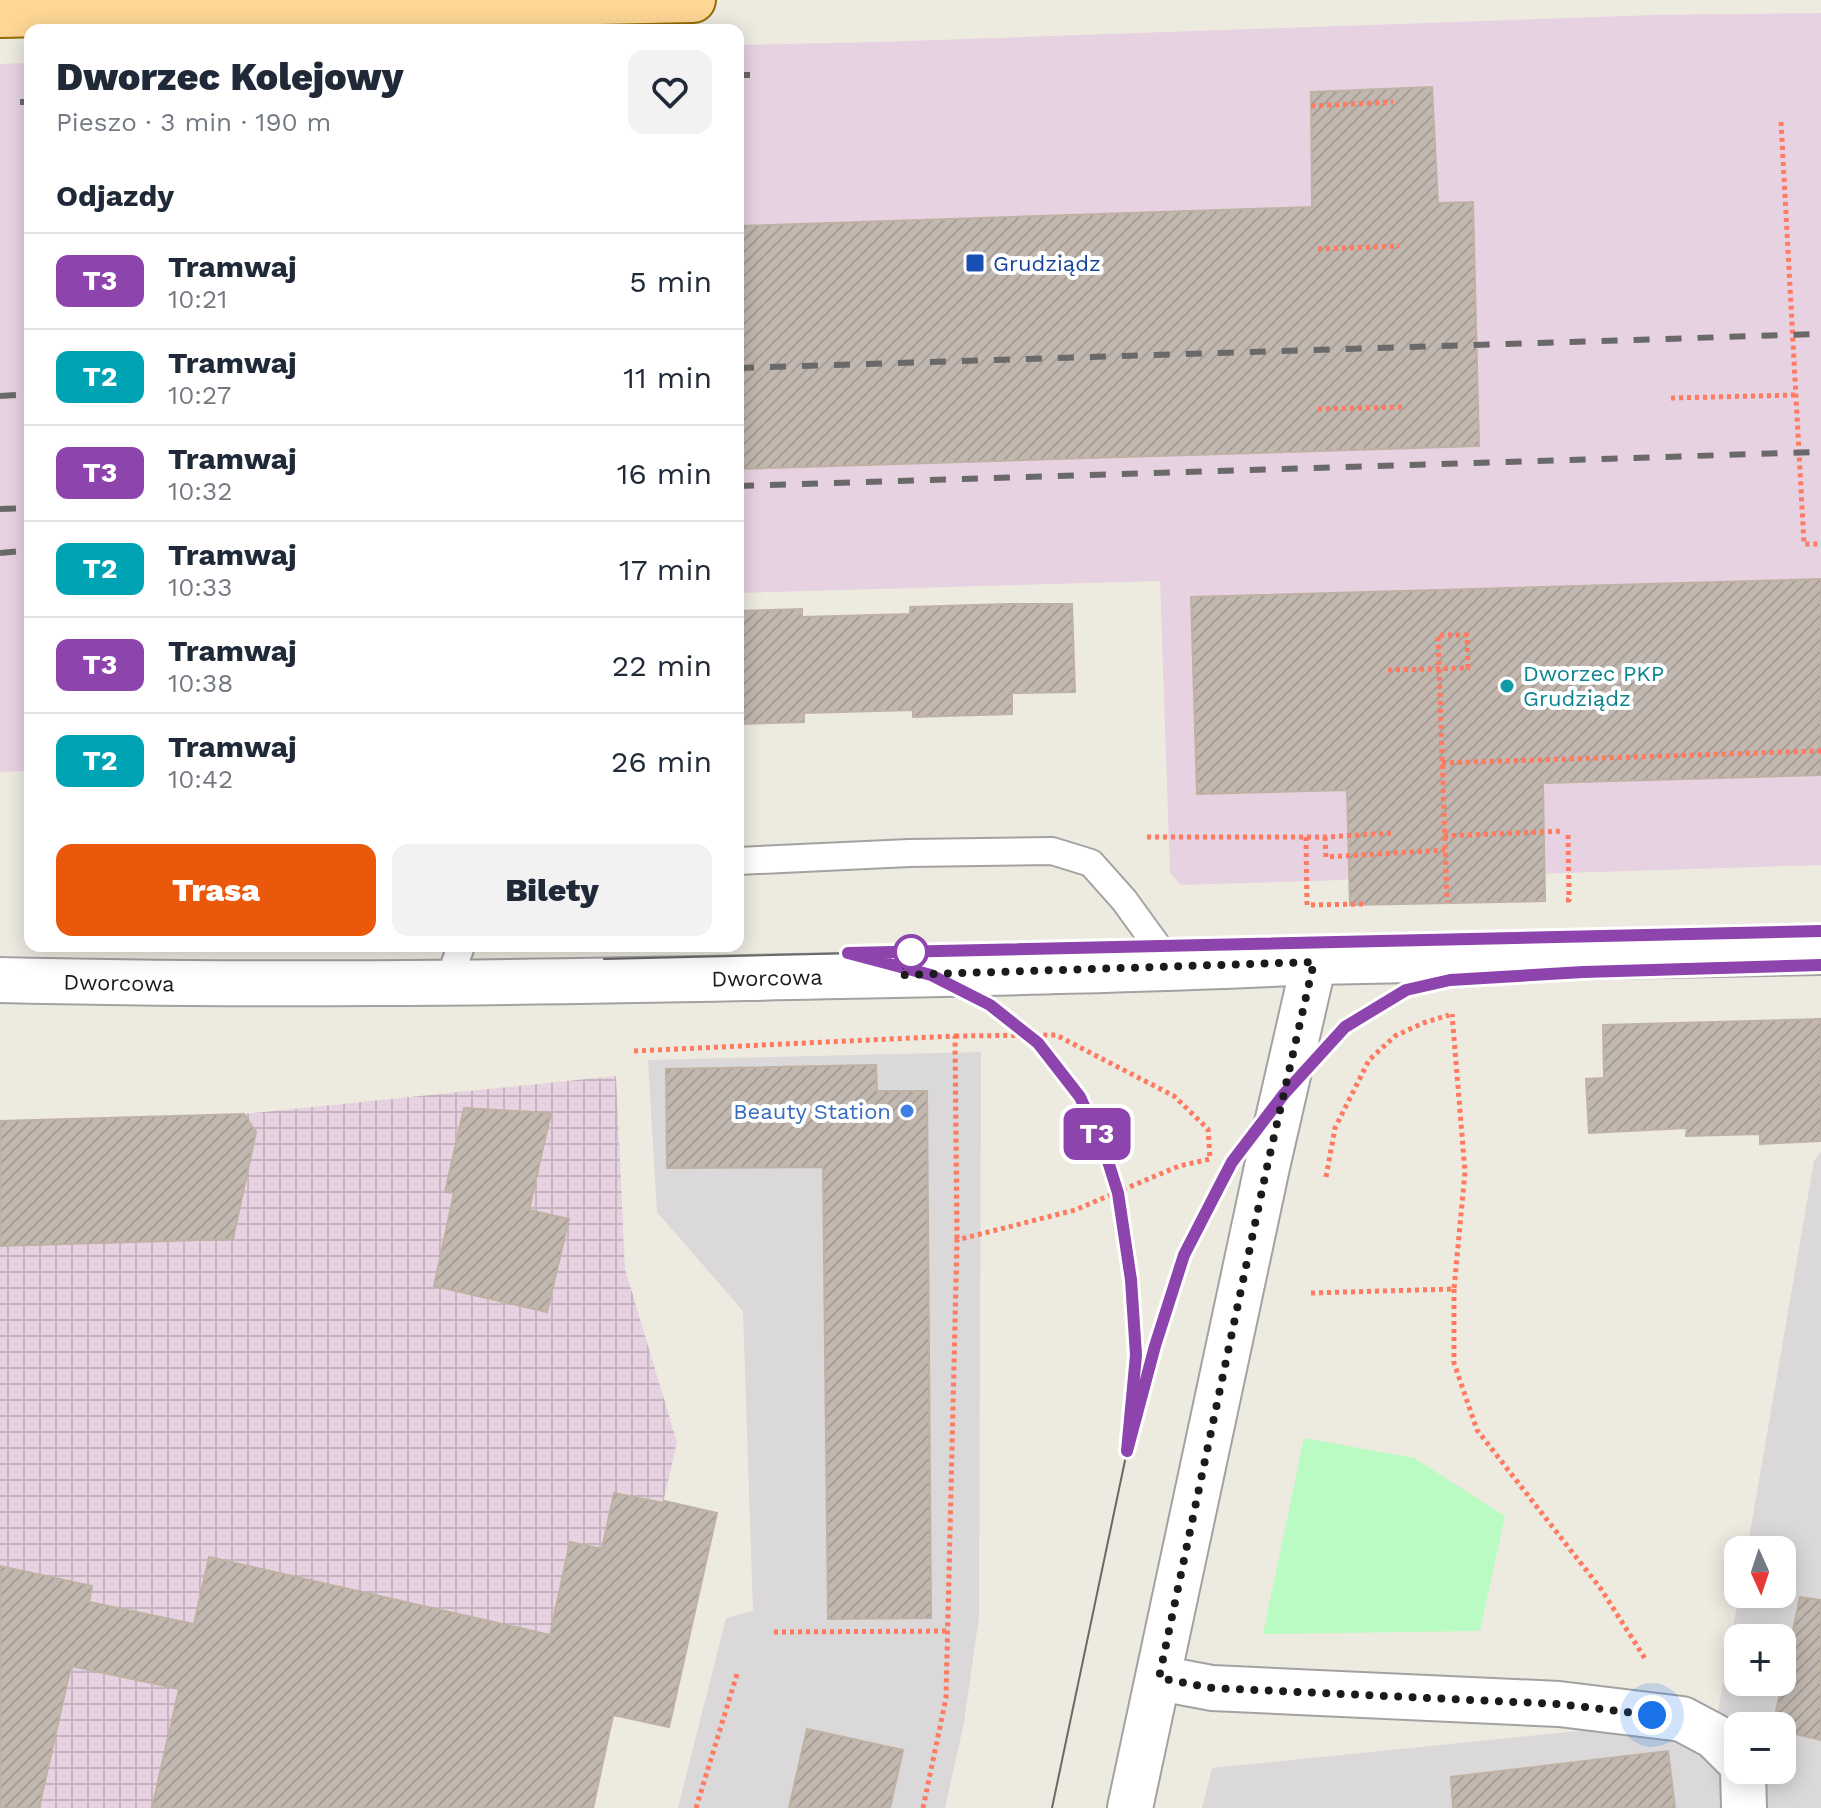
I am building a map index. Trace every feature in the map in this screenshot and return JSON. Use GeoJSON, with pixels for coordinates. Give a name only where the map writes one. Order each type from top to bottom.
{"type":"FeatureCollection","features":[{"type":"Feature","properties":{"kind":"main road"},"geometry":{"type":"LineString","coordinates":[[0,15],[693,0]]}},
{"type":"Feature","properties":{"kind":"street","name":"Dworcowa"},"geometry":{"type":"LineString","coordinates":[[0,980],[300,985],[454,965],[1174,969],[1314,962],[1821,952]]}},
{"type":"Feature","properties":{"kind":"street"},"geometry":{"type":"LineString","coordinates":[[1130,1808],[1314,962]]}},
{"type":"Feature","properties":{"kind":"street"},"geometry":{"type":"LineString","coordinates":[[1159,1678],[1212,1688],[1559,1704],[1682,1719],[1714,1736],[1724,1746]]}},
{"type":"Feature","properties":{"kind":"street"},"geometry":{"type":"LineString","coordinates":[[1743,1784],[1744,1808]]}},
{"type":"Feature","properties":{"kind":"lane"},"geometry":{"type":"LineString","coordinates":[[744,861],[909,853],[1052,851],[1091,863],[1124,900],[1174,969]]}},
{"type":"Feature","properties":{"kind":"path"},"geometry":{"type":"LineString","coordinates":[[1311,106],[1393,102]]}},
{"type":"Feature","properties":{"kind":"path"},"geometry":{"type":"LineString","coordinates":[[1781,122],[1804,544],[1821,544]]}},
{"type":"Feature","properties":{"kind":"path"},"geometry":{"type":"LineString","coordinates":[[1318,249],[1399,246]]}},
{"type":"Feature","properties":{"kind":"path"},"geometry":{"type":"LineString","coordinates":[[1671,398],[1796,395]]}},
{"type":"Feature","properties":{"kind":"path"},"geometry":{"type":"LineString","coordinates":[[1318,409],[1403,407]]}},
{"type":"Feature","properties":{"kind":"path"},"geometry":{"type":"LineString","coordinates":[[1388,670],[1428,669],[1442,669],[1468,668],[1467,635],[1438,635],[1439,667],[1440,683],[1444,836],[1447,902],[1432,903]]}},
{"type":"Feature","properties":{"kind":"path"},"geometry":{"type":"LineString","coordinates":[[1442,763],[1821,751]]}},
{"type":"Feature","properties":{"kind":"path"},"geometry":{"type":"LineString","coordinates":[[1444,836],[1566,832],[1569,900],[1554,900]]}},
{"type":"Feature","properties":{"kind":"path"},"geometry":{"type":"LineString","coordinates":[[1147,837],[1325,837],[1394,833]]}},
{"type":"Feature","properties":{"kind":"path"},"geometry":{"type":"LineString","coordinates":[[1306,837],[1307,905],[1369,904]]}},
{"type":"Feature","properties":{"kind":"path"},"geometry":{"type":"LineString","coordinates":[[1325,837],[1326,857],[1445,850]]}},
{"type":"Feature","properties":{"kind":"path"},"geometry":{"type":"LineString","coordinates":[[1326,1177],[1335,1128],[1369,1060],[1395,1036],[1452,1014],[1465,1172],[1454,1289],[1454,1363],[1477,1430],[1601,1589],[1682,1719]]}},
{"type":"Feature","properties":{"kind":"path"},"geometry":{"type":"LineString","coordinates":[[634,1051],[955,1036],[1056,1035],[1174,1096],[1208,1129],[1210,1159],[1179,1166],[1075,1210],[957,1240]]}},
{"type":"Feature","properties":{"kind":"path"},"geometry":{"type":"LineString","coordinates":[[923,1808],[946,1698],[957,1240],[955,1036]]}},
{"type":"Feature","properties":{"kind":"path"},"geometry":{"type":"LineString","coordinates":[[1311,1293],[1454,1289]]}},
{"type":"Feature","properties":{"kind":"path"},"geometry":{"type":"LineString","coordinates":[[774,1632],[948,1631]]}},
{"type":"Feature","properties":{"kind":"path"},"geometry":{"type":"LineString","coordinates":[[696,1808],[737,1674]]}},
{"type":"Feature","properties":{"kind":"shaded area"},"geometry":{"type":"Polygon","coordinates":[[[1821,13],[1821,865],[1181,885],[1170,873],[1160,581],[744,593],[744,45],[1656,15],[1821,13]]]}},
{"type":"Feature","properties":{"kind":"shaded area"},"geometry":{"type":"Polygon","coordinates":[[[24,63],[24,771],[0,772],[0,64],[24,63]]]}},
{"type":"Feature","properties":{"kind":"shaded area"},"geometry":{"type":"Polygon","coordinates":[[[981,1052],[979,1617],[964,1722],[945,1808],[678,1808],[726,1618],[753,1611],[743,1311],[657,1212],[648,1060],[981,1052]]]}},
{"type":"Feature","properties":{"kind":"shaded area"},"geometry":{"type":"Polygon","coordinates":[[[616,1076],[625,1269],[677,1442],[593,1808],[0,1808],[0,1121],[244,1114],[616,1076]]]}},
{"type":"Feature","properties":{"kind":"shaded area"},"geometry":{"type":"Polygon","coordinates":[[[1821,1151],[1821,1808],[1202,1808],[1212,1768],[1717,1717],[1724,1678],[1724,1696],[1796,1696],[1796,1624],[1734,1624],[1736,1608],[1796,1608],[1796,1536],[1749,1536],[1814,1161],[1821,1151]]]}},
{"type":"Feature","properties":{"kind":"green space"},"geometry":{"type":"Polygon","coordinates":[[[1304,1438],[1414,1458],[1505,1516],[1480,1631],[1263,1634],[1304,1438]]]}},
{"type":"Feature","properties":{"kind":"building"},"geometry":{"type":"Polygon","coordinates":[[[1432,87],[1438,203],[1473,202],[1479,446],[744,469],[744,226],[1312,207],[1311,92],[1432,87]]]}},
{"type":"Feature","properties":{"kind":"building","name":"Dworzec PKP Grudziądz"},"geometry":{"type":"Polygon","coordinates":[[[1821,579],[1821,775],[1543,783],[1545,901],[1350,905],[1347,790],[1197,794],[1191,597],[1821,579]]]}},
{"type":"Feature","properties":{"kind":"building"},"geometry":{"type":"Polygon","coordinates":[[[1072,604],[1075,692],[1012,693],[1012,714],[913,717],[913,710],[804,713],[804,722],[744,724],[744,611],[802,609],[802,617],[910,614],[910,607],[1072,604]]]}},
{"type":"Feature","properties":{"kind":"building"},"geometry":{"type":"Polygon","coordinates":[[[1821,1019],[1821,1141],[1760,1144],[1760,1134],[1686,1136],[1687,1128],[1589,1133],[1586,1079],[1604,1078],[1603,1025],[1821,1019]]]}},
{"type":"Feature","properties":{"kind":"building"},"geometry":{"type":"Polygon","coordinates":[[[876,1065],[877,1091],[927,1091],[931,1618],[828,1619],[823,1167],[667,1168],[666,1069],[876,1065]]]}},
{"type":"Feature","properties":{"kind":"building"},"geometry":{"type":"Polygon","coordinates":[[[464,1108],[551,1113],[529,1210],[569,1219],[547,1312],[434,1286],[454,1193],[445,1192],[464,1108]]]}},
{"type":"Feature","properties":{"kind":"building"},"geometry":{"type":"Polygon","coordinates":[[[244,1114],[256,1132],[233,1239],[0,1246],[0,1121],[244,1114]]]}},
{"type":"Feature","properties":{"kind":"building"},"geometry":{"type":"Polygon","coordinates":[[[614,1493],[717,1513],[669,1727],[613,1715],[593,1808],[152,1808],[179,1689],[71,1666],[39,1808],[0,1808],[0,1566],[92,1586],[89,1602],[194,1624],[209,1557],[550,1635],[570,1542],[602,1549],[614,1493]]]}},
{"type":"Feature","properties":{"kind":"building"},"geometry":{"type":"Polygon","coordinates":[[[1800,1597],[1821,1600],[1821,1740],[1796,1734],[1796,1712],[1776,1712],[1779,1696],[1796,1696],[1794,1624],[1800,1597]]]}},
{"type":"Feature","properties":{"kind":"building"},"geometry":{"type":"Polygon","coordinates":[[[807,1729],[903,1750],[890,1808],[789,1808],[807,1729]]]}},
{"type":"Feature","properties":{"kind":"building"},"geometry":{"type":"Polygon","coordinates":[[[1668,1751],[1675,1808],[1453,1808],[1451,1777],[1668,1751]]]}},
{"type":"Feature","properties":{"kind":"tram line"},"geometry":{"type":"LineString","coordinates":[[604,959],[1821,931]]}},
{"type":"Feature","properties":{"kind":"tram line","name":"T3"},"geometry":{"type":"LineString","coordinates":[[1821,931],[848,953],[931,975],[990,1005],[1038,1043],[1080,1097],[1106,1155],[1118,1193],[1131,1280],[1136,1355],[1127,1451],[1155,1346],[1184,1255],[1232,1162],[1284,1094],[1345,1027],[1406,990],[1450,980],[1583,972],[1821,965]]}},
{"type":"Feature","properties":{"kind":"tram line"},"geometry":{"type":"LineString","coordinates":[[872,959],[931,974],[997,1010],[1026,1033],[1052,1060],[1093,1122],[1108,1157],[1119,1199],[1134,1323],[1132,1399]]}},
{"type":"Feature","properties":{"kind":"tram line"},"geometry":{"type":"LineString","coordinates":[[1052,1808],[1127,1451],[1155,1346],[1184,1255],[1232,1162],[1284,1094],[1345,1027],[1406,990],[1450,980],[1583,972],[1821,965]]}},
{"type":"Feature","properties":{"kind":"railway"},"geometry":{"type":"LineString","coordinates":[[744,75],[750,75]]}},
{"type":"Feature","properties":{"kind":"railway"},"geometry":{"type":"LineString","coordinates":[[744,368],[1821,334]]}},
{"type":"Feature","properties":{"kind":"railway"},"geometry":{"type":"LineString","coordinates":[[0,396],[24,394]]}},
{"type":"Feature","properties":{"kind":"railway"},"geometry":{"type":"LineString","coordinates":[[744,486],[1821,452]]}},
{"type":"Feature","properties":{"kind":"railway"},"geometry":{"type":"LineString","coordinates":[[0,509],[24,508]]}},
{"type":"Feature","properties":{"kind":"railway"},"geometry":{"type":"LineString","coordinates":[[0,553],[24,551]]}},
{"type":"Feature","properties":{"kind":"place","name":"Grudziądz"},"geometry":{"type":"Point","coordinates":[975,263]}},
{"type":"Feature","properties":{"kind":"place","name":"Dworzec PKP Grudziądz"},"geometry":{"type":"Point","coordinates":[1507,686]}},
{"type":"Feature","properties":{"kind":"place","name":"Beauty Station"},"geometry":{"type":"Point","coordinates":[907,1111]}},
{"type":"Feature","properties":{"kind":"route"},"geometry":{"type":"LineString","coordinates":[[911,952],[901,975],[1144,970],[1314,962],[1267,1167],[1159,1678],[1212,1688],[1559,1704],[1652,1715]]}}]}
